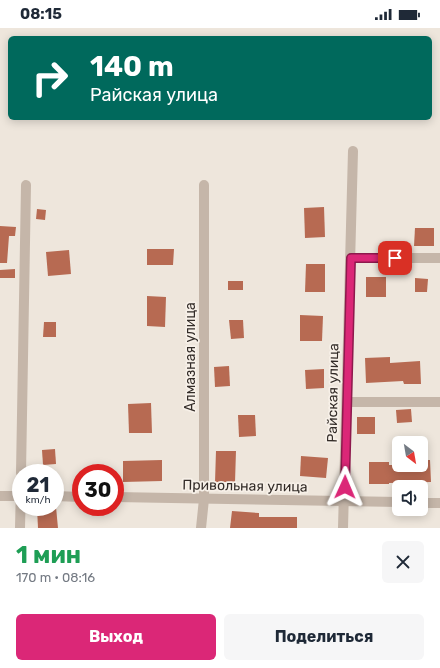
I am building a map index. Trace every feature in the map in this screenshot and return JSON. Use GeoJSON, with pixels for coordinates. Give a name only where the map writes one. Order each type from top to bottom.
{"type":"FeatureCollection","features":[{"type":"Feature","properties":{"kind":"street","name":"Райская улица"},"geometry":{"type":"LineString","coordinates":[[343,528],[353,151]]}},
{"type":"Feature","properties":{"kind":"street"},"geometry":{"type":"LineString","coordinates":[[21,464],[26,185]]}},
{"type":"Feature","properties":{"kind":"street","name":"Алмазная улица"},"geometry":{"type":"LineString","coordinates":[[201,528],[204,499],[204,185]]}},
{"type":"Feature","properties":{"kind":"street"},"geometry":{"type":"LineString","coordinates":[[351,258],[440,258]]}},
{"type":"Feature","properties":{"kind":"street"},"geometry":{"type":"LineString","coordinates":[[347,402],[440,402]]}},
{"type":"Feature","properties":{"kind":"street"},"geometry":{"type":"LineString","coordinates":[[0,496],[12,496]]}},
{"type":"Feature","properties":{"kind":"street","name":"Привольная улица"},"geometry":{"type":"LineString","coordinates":[[124,497],[392,502]]}},
{"type":"Feature","properties":{"kind":"street"},"geometry":{"type":"LineString","coordinates":[[428,503],[440,503]]}},
{"type":"Feature","properties":{"kind":"street"},"geometry":{"type":"LineString","coordinates":[[20,516],[20,528]]}},
{"type":"Feature","properties":{"kind":"building"},"geometry":{"type":"Polygon","coordinates":[[[324,207],[325,237],[305,238],[304,208],[324,207]]]}},
{"type":"Feature","properties":{"kind":"building"},"geometry":{"type":"Polygon","coordinates":[[[37,209],[46,210],[45,220],[36,219],[37,209]]]}},
{"type":"Feature","properties":{"kind":"building"},"geometry":{"type":"Polygon","coordinates":[[[0,226],[16,227],[15,236],[9,236],[7,263],[0,263],[0,226]]]}},
{"type":"Feature","properties":{"kind":"building"},"geometry":{"type":"Polygon","coordinates":[[[415,228],[434,228],[434,246],[414,246],[415,228]]]}},
{"type":"Feature","properties":{"kind":"building"},"geometry":{"type":"Polygon","coordinates":[[[147,249],[174,249],[173,265],[147,265],[147,249]]]}},
{"type":"Feature","properties":{"kind":"building"},"geometry":{"type":"Polygon","coordinates":[[[69,250],[71,274],[48,276],[46,252],[69,250]]]}},
{"type":"Feature","properties":{"kind":"building"},"geometry":{"type":"Polygon","coordinates":[[[306,264],[325,264],[325,292],[305,292],[306,264]]]}},
{"type":"Feature","properties":{"kind":"building"},"geometry":{"type":"Polygon","coordinates":[[[15,269],[15,278],[0,278],[0,270],[15,269]]]}},
{"type":"Feature","properties":{"kind":"building"},"geometry":{"type":"Polygon","coordinates":[[[366,277],[386,277],[386,297],[366,297],[366,277]]]}},
{"type":"Feature","properties":{"kind":"building"},"geometry":{"type":"Polygon","coordinates":[[[415,278],[428,279],[427,292],[415,292],[415,278]]]}},
{"type":"Feature","properties":{"kind":"building"},"geometry":{"type":"Polygon","coordinates":[[[228,281],[243,281],[243,290],[228,290],[228,281]]]}},
{"type":"Feature","properties":{"kind":"building"},"geometry":{"type":"Polygon","coordinates":[[[147,296],[166,297],[165,327],[147,326],[147,296]]]}},
{"type":"Feature","properties":{"kind":"building"},"geometry":{"type":"Polygon","coordinates":[[[300,315],[323,316],[322,341],[300,341],[300,315]]]}},
{"type":"Feature","properties":{"kind":"building"},"geometry":{"type":"Polygon","coordinates":[[[229,320],[243,320],[244,338],[231,339],[229,320]]]}},
{"type":"Feature","properties":{"kind":"building"},"geometry":{"type":"Polygon","coordinates":[[[44,322],[56,322],[56,337],[43,337],[44,322]]]}},
{"type":"Feature","properties":{"kind":"building"},"geometry":{"type":"Polygon","coordinates":[[[390,357],[390,363],[420,361],[421,384],[404,384],[403,381],[366,383],[365,358],[390,357]]]}},
{"type":"Feature","properties":{"kind":"building"},"geometry":{"type":"Polygon","coordinates":[[[229,366],[230,386],[215,387],[214,367],[229,366]]]}},
{"type":"Feature","properties":{"kind":"building"},"geometry":{"type":"Polygon","coordinates":[[[324,369],[324,388],[306,389],[305,370],[324,369]]]}},
{"type":"Feature","properties":{"kind":"building"},"geometry":{"type":"Polygon","coordinates":[[[151,403],[152,433],[129,433],[128,404],[151,403]]]}},
{"type":"Feature","properties":{"kind":"building"},"geometry":{"type":"Polygon","coordinates":[[[411,409],[412,422],[397,423],[396,410],[411,409]]]}},
{"type":"Feature","properties":{"kind":"building"},"geometry":{"type":"Polygon","coordinates":[[[238,415],[255,415],[256,436],[239,437],[238,415]]]}},
{"type":"Feature","properties":{"kind":"building"},"geometry":{"type":"Polygon","coordinates":[[[357,417],[375,417],[375,434],[357,434],[357,417]]]}},
{"type":"Feature","properties":{"kind":"building"},"geometry":{"type":"Polygon","coordinates":[[[55,449],[56,464],[43,464],[42,450],[55,449]]]}},
{"type":"Feature","properties":{"kind":"building"},"geometry":{"type":"Polygon","coordinates":[[[216,451],[236,451],[235,482],[215,482],[216,451]]]}},
{"type":"Feature","properties":{"kind":"building"},"geometry":{"type":"Polygon","coordinates":[[[301,456],[328,458],[326,478],[300,476],[301,456]]]}},
{"type":"Feature","properties":{"kind":"building"},"geometry":{"type":"Polygon","coordinates":[[[162,460],[162,481],[124,482],[123,461],[162,460]]]}},
{"type":"Feature","properties":{"kind":"building"},"geometry":{"type":"Polygon","coordinates":[[[428,460],[430,460],[431,482],[428,482],[428,480],[392,480],[392,483],[389,484],[369,484],[369,462],[389,462],[389,465],[392,465],[392,472],[428,472],[428,460]]]}},
{"type":"Feature","properties":{"kind":"building"},"geometry":{"type":"Polygon","coordinates":[[[232,511],[259,513],[259,517],[297,517],[297,528],[230,528],[232,511]]]}},
{"type":"Feature","properties":{"kind":"building"},"geometry":{"type":"Polygon","coordinates":[[[37,516],[57,516],[58,528],[38,528],[37,516]]]}},
{"type":"Feature","properties":{"kind":"route"},"geometry":{"type":"LineString","coordinates":[[345,487],[351,258],[395,258]]}}]}
